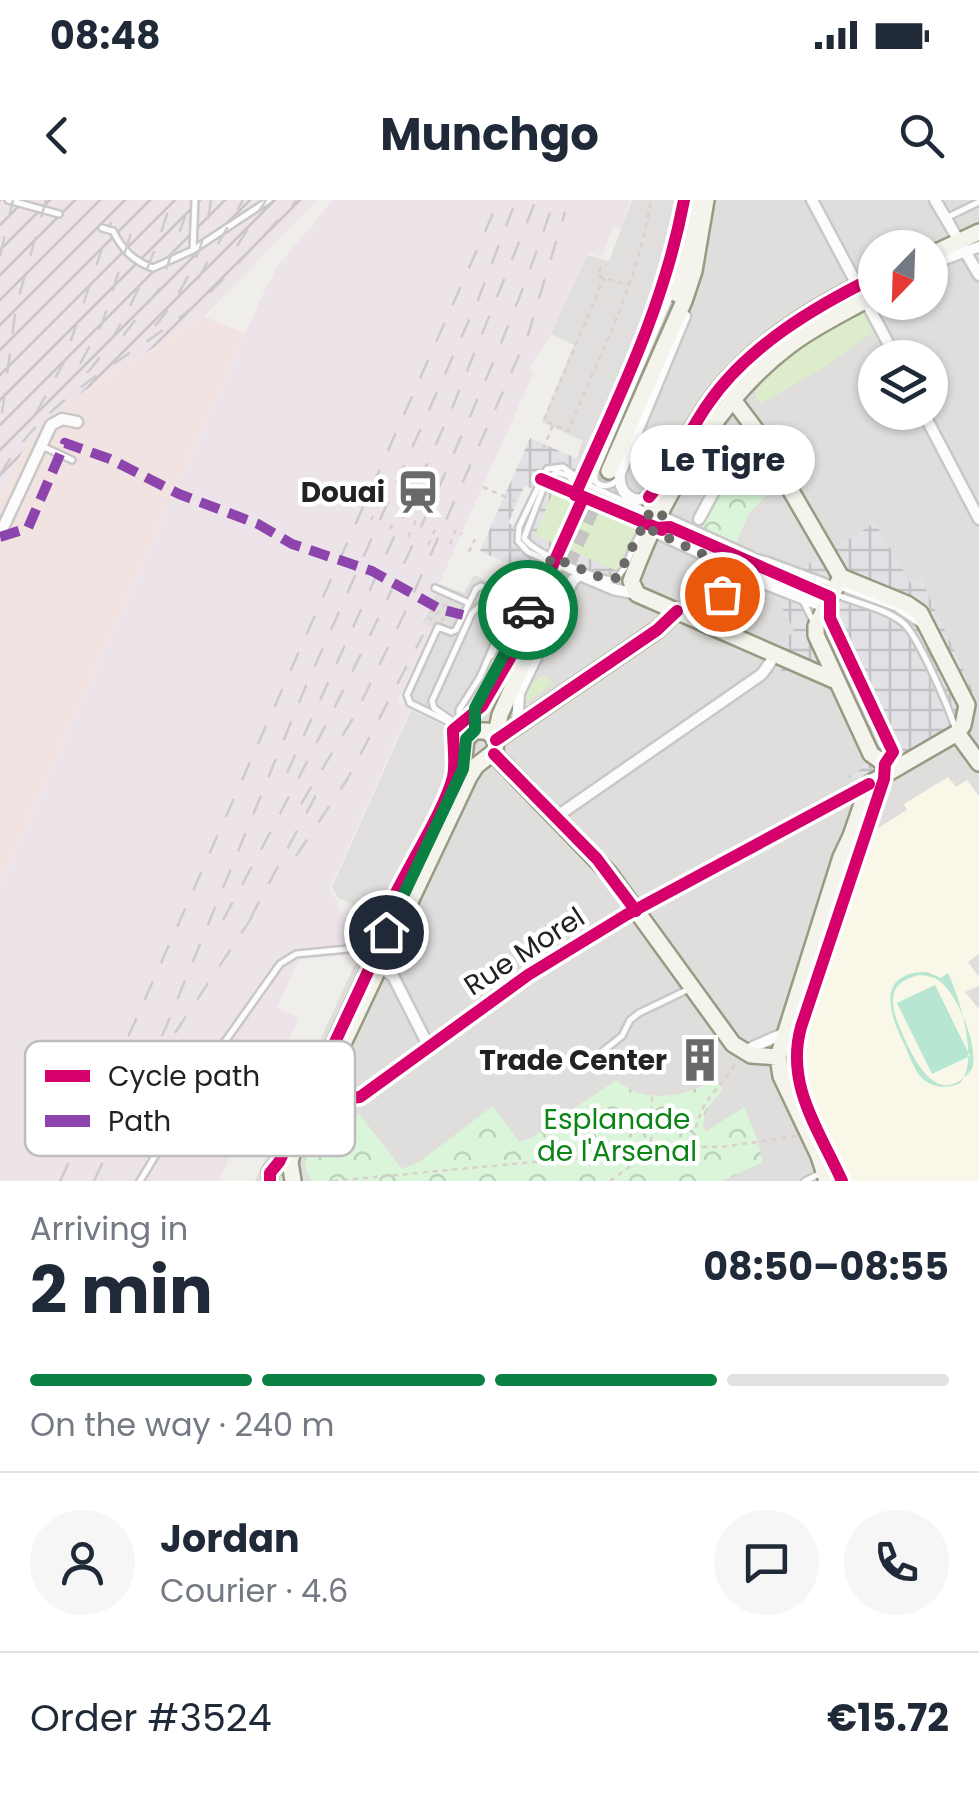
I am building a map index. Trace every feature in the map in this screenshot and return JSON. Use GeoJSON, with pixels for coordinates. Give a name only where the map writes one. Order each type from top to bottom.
{"type":"FeatureCollection","features":[{"type":"Feature","properties":{"kind":"street"},"geometry":{"type":"LineString","coordinates":[[662,348],[694,200]]}},
{"type":"Feature","properties":{"kind":"street"},"geometry":{"type":"LineString","coordinates":[[608,475],[674,347],[686,312],[706,200]]}},
{"type":"Feature","properties":{"kind":"street"},"geometry":{"type":"LineString","coordinates":[[812,200],[858,275]]}},
{"type":"Feature","properties":{"kind":"street"},"geometry":{"type":"LineString","coordinates":[[935,200],[979,275]]}},
{"type":"Feature","properties":{"kind":"street"},"geometry":{"type":"LineString","coordinates":[[948,254],[979,232]]}},
{"type":"Feature","properties":{"kind":"street"},"geometry":{"type":"LineString","coordinates":[[608,475],[691,282]]}},
{"type":"Feature","properties":{"kind":"street"},"geometry":{"type":"LineString","coordinates":[[637,594],[632,579],[653,515],[728,393],[858,298]]}},
{"type":"Feature","properties":{"kind":"street"},"geometry":{"type":"LineString","coordinates":[[728,393],[755,429],[831,598],[816,635],[875,774],[834,875],[778,1057],[781,1076],[829,1178]]}},
{"type":"Feature","properties":{"kind":"street"},"geometry":{"type":"LineString","coordinates":[[0,534],[54,422],[77,422]]}},
{"type":"Feature","properties":{"kind":"street"},"geometry":{"type":"LineString","coordinates":[[700,519],[726,467],[755,429]]}},
{"type":"Feature","properties":{"kind":"street"},"geometry":{"type":"LineString","coordinates":[[932,430],[979,519]]}},
{"type":"Feature","properties":{"kind":"street"},"geometry":{"type":"LineString","coordinates":[[608,475],[627,496],[709,557],[722,594]]}},
{"type":"Feature","properties":{"kind":"street"},"geometry":{"type":"LineString","coordinates":[[517,726],[519,693],[568,588],[580,575],[637,594],[836,681]]}},
{"type":"Feature","properties":{"kind":"street"},"geometry":{"type":"LineString","coordinates":[[478,741],[517,726],[679,612],[759,580],[802,597],[831,598],[920,614],[965,698],[966,724],[979,763]]}},
{"type":"Feature","properties":{"kind":"street"},"geometry":{"type":"LineString","coordinates":[[342,1041],[469,777],[478,741],[498,719],[558,586]]}},
{"type":"Feature","properties":{"kind":"street"},"geometry":{"type":"LineString","coordinates":[[556,816],[762,674],[776,654]]}},
{"type":"Feature","properties":{"kind":"street"},"geometry":{"type":"LineString","coordinates":[[875,774],[900,764],[966,724]]}},
{"type":"Feature","properties":{"kind":"street"},"geometry":{"type":"LineString","coordinates":[[478,741],[598,859],[733,1044],[743,1051],[778,1057]]}},
{"type":"Feature","properties":{"kind":"street","name":"Rue Morel"},"geometry":{"type":"LineString","coordinates":[[360,1097],[528,976],[875,774]]}},
{"type":"Feature","properties":{"kind":"street"},"geometry":{"type":"LineString","coordinates":[[376,964],[393,976],[428,1046]]}},
{"type":"Feature","properties":{"kind":"street"},"geometry":{"type":"LineString","coordinates":[[342,1041],[376,964]]}},
{"type":"Feature","properties":{"kind":"street"},"geometry":{"type":"LineString","coordinates":[[743,1051],[787,1032]]}},
{"type":"Feature","properties":{"kind":"street"},"geometry":{"type":"LineString","coordinates":[[355,1097],[360,1097]]}},
{"type":"Feature","properties":{"kind":"lane"},"geometry":{"type":"LineString","coordinates":[[8,200],[59,214]]}},
{"type":"Feature","properties":{"kind":"lane"},"geometry":{"type":"LineString","coordinates":[[193,250],[195,200]]}},
{"type":"Feature","properties":{"kind":"lane"},"geometry":{"type":"LineString","coordinates":[[102,228],[113,230],[137,262],[152,268],[193,250],[269,200]]}},
{"type":"Feature","properties":{"kind":"lane"},"geometry":{"type":"LineString","coordinates":[[945,218],[979,202]]}},
{"type":"Feature","properties":{"kind":"lane"},"geometry":{"type":"LineString","coordinates":[[960,248],[979,246]]}},
{"type":"Feature","properties":{"kind":"lane"},"geometry":{"type":"LineString","coordinates":[[478,741],[473,714],[477,704],[512,644],[587,488],[608,475],[686,247]]}},
{"type":"Feature","properties":{"kind":"lane"},"geometry":{"type":"LineString","coordinates":[[41,446],[72,460]]}},
{"type":"Feature","properties":{"kind":"lane"},"geometry":{"type":"LineString","coordinates":[[580,575],[528,545],[524,536],[546,481],[559,472],[587,488],[757,557],[831,598],[887,752],[900,764]]}},
{"type":"Feature","properties":{"kind":"lane"},"geometry":{"type":"LineString","coordinates":[[551,559],[615,580],[653,515]]}},
{"type":"Feature","properties":{"kind":"lane"},"geometry":{"type":"LineString","coordinates":[[604,585],[615,586],[626,579],[653,515]]}},
{"type":"Feature","properties":{"kind":"lane"},"geometry":{"type":"LineString","coordinates":[[757,557],[780,572],[802,597],[852,601],[901,621],[914,638],[948,708],[966,724],[960,747],[979,775]]}},
{"type":"Feature","properties":{"kind":"lane"},"geometry":{"type":"LineString","coordinates":[[478,741],[416,707],[407,698],[438,627],[456,630],[480,586],[518,602],[499,646],[486,663]]}},
{"type":"Feature","properties":{"kind":"lane"},"geometry":{"type":"LineString","coordinates":[[435,588],[469,603]]}},
{"type":"Feature","properties":{"kind":"lane"},"geometry":{"type":"LineString","coordinates":[[804,1181],[829,1178],[788,1069],[788,1049],[812,971],[828,936],[875,774],[831,598]]}},
{"type":"Feature","properties":{"kind":"lane"},"geometry":{"type":"LineString","coordinates":[[481,605],[506,617],[458,713],[478,741],[436,710],[432,702],[472,613],[481,605]]}},
{"type":"Feature","properties":{"kind":"lane"},"geometry":{"type":"LineString","coordinates":[[908,610],[914,638]]}},
{"type":"Feature","properties":{"kind":"lane"},"geometry":{"type":"LineString","coordinates":[[225,1041],[280,964],[296,954],[367,943]]}},
{"type":"Feature","properties":{"kind":"lane"},"geometry":{"type":"LineString","coordinates":[[603,1051],[622,1036],[630,1020],[692,988]]}},
{"type":"Feature","properties":{"kind":"lane"},"geometry":{"type":"LineString","coordinates":[[140,1181],[155,1156]]}},
{"type":"Feature","properties":{"kind":"path"},"geometry":{"type":"LineString","coordinates":[[604,278],[544,420],[568,431],[631,285],[652,200]]}},
{"type":"Feature","properties":{"kind":"path"},"geometry":{"type":"LineString","coordinates":[[600,267],[598,276],[631,285]]}},
{"type":"Feature","properties":{"kind":"path"},"geometry":{"type":"LineString","coordinates":[[543,449],[553,424]]}},
{"type":"Feature","properties":{"kind":"path"},"geometry":{"type":"LineString","coordinates":[[483,487],[517,502]]}},
{"type":"Feature","properties":{"kind":"path"},"geometry":{"type":"LineString","coordinates":[[377,507],[380,500]]}},
{"type":"Feature","properties":{"kind":"path"},"geometry":{"type":"LineString","coordinates":[[390,530],[400,509]]}},
{"type":"Feature","properties":{"kind":"path"},"geometry":{"type":"LineString","coordinates":[[371,520],[374,513]]}},
{"type":"Feature","properties":{"kind":"path"},"geometry":{"type":"LineString","coordinates":[[408,537],[417,517]]}},
{"type":"Feature","properties":{"kind":"path"},"geometry":{"type":"LineString","coordinates":[[428,545],[437,526]]}},
{"type":"Feature","properties":{"kind":"path"},"geometry":{"type":"LineString","coordinates":[[450,544],[455,531],[462,534]]}},
{"type":"Feature","properties":{"kind":"path"},"geometry":{"type":"LineString","coordinates":[[469,552],[475,540]]}},
{"type":"Feature","properties":{"kind":"path"},"geometry":{"type":"LineString","coordinates":[[445,605],[454,608],[438,625],[428,617],[437,610],[445,605]]}},
{"type":"Feature","properties":{"kind":"path"},"geometry":{"type":"LineString","coordinates":[[692,1147],[696,1117],[743,1051]]}},
{"type":"Feature","properties":{"kind":"path"},"geometry":{"type":"LineString","coordinates":[[651,1150],[652,1095]]}},
{"type":"Feature","properties":{"kind":"path"},"geometry":{"type":"LineString","coordinates":[[355,1107],[360,1097]]}},
{"type":"Feature","properties":{"kind":"path"},"geometry":{"type":"LineString","coordinates":[[333,1181],[778,1140],[806,1130]]}},
{"type":"Feature","properties":{"kind":"path"},"geometry":{"type":"LineString","coordinates":[[610,1181],[651,1150]]}},
{"type":"Feature","properties":{"kind":"path"},"geometry":{"type":"LineString","coordinates":[[284,1174],[302,1156]]}},
{"type":"Feature","properties":{"kind":"path"},"geometry":{"type":"LineString","coordinates":[[618,1175],[622,1181]]}},
{"type":"Feature","properties":{"kind":"shaded area"},"geometry":{"type":"Polygon","coordinates":[[[0,200],[318,200],[204,316],[65,403],[24,448],[0,497],[0,200]]]}},
{"type":"Feature","properties":{"kind":"shaded area"},"geometry":{"type":"Polygon","coordinates":[[[333,200],[630,200],[622,228],[614,226],[601,258],[588,252],[551,334],[530,369],[534,372],[422,622],[432,627],[398,701],[411,707],[330,888],[363,955],[300,958],[277,1007],[299,1018],[288,1041],[25,1041],[25,1156],[231,1156],[219,1181],[0,1181],[0,884],[279,264],[333,200]]]}},
{"type":"Feature","properties":{"kind":"shaded area"},"geometry":{"type":"Polygon","coordinates":[[[632,200],[676,200],[655,289],[590,444],[542,422],[574,345],[551,334],[587,255],[609,261],[632,200]]]}},
{"type":"Feature","properties":{"kind":"shaded area"},"geometry":{"type":"Polygon","coordinates":[[[659,200],[979,200],[979,1181],[255,1181],[267,1156],[355,1156],[355,1041],[320,1041],[552,537],[659,200]]]}},
{"type":"Feature","properties":{"kind":"shaded area"},"geometry":{"type":"Polygon","coordinates":[[[204,316],[245,334],[0,884],[0,497],[24,448],[65,403],[204,316]]]}},
{"type":"Feature","properties":{"kind":"shaded area"},"geometry":{"type":"Polygon","coordinates":[[[530,438],[587,463],[581,477],[590,483],[586,492],[644,519],[621,572],[615,576],[586,569],[566,584],[542,573],[540,578],[480,551],[530,438]],[[525,485],[508,523],[516,527],[534,490],[525,485]],[[554,490],[535,535],[617,571],[637,527],[554,490]]]}},
{"type":"Feature","properties":{"kind":"shaded area"},"geometry":{"type":"Polygon","coordinates":[[[778,476],[834,571],[833,581],[736,543],[749,514],[771,491],[778,476]]]}},
{"type":"Feature","properties":{"kind":"shaded area"},"geometry":{"type":"Polygon","coordinates":[[[875,523],[911,584],[921,579],[978,702],[970,737],[889,780],[847,777],[863,768],[865,760],[831,690],[788,671],[781,672],[782,644],[794,630],[770,588],[875,523]]]}},
{"type":"Feature","properties":{"kind":"shaded area"},"geometry":{"type":"Polygon","coordinates":[[[474,575],[527,600],[502,652],[471,701],[463,712],[449,720],[402,696],[432,628],[422,623],[440,584],[464,593],[474,575]]]}},
{"type":"Feature","properties":{"kind":"shaded area"},"geometry":{"type":"Polygon","coordinates":[[[411,710],[446,727],[447,773],[379,917],[337,897],[332,887],[411,710]]]}},
{"type":"Feature","properties":{"kind":"shaded area"},"geometry":{"type":"Polygon","coordinates":[[[948,777],[956,787],[967,780],[979,796],[979,954],[968,962],[979,977],[979,986],[965,992],[979,1009],[979,1181],[849,1181],[809,1098],[800,1060],[804,1027],[870,833],[907,810],[904,804],[948,777]]]}},
{"type":"Feature","properties":{"kind":"green space"},"geometry":{"type":"Polygon","coordinates":[[[858,313],[858,320],[870,320],[876,330],[821,369],[760,404],[755,394],[772,370],[858,313]]]}},
{"type":"Feature","properties":{"kind":"green space"},"geometry":{"type":"Polygon","coordinates":[[[754,441],[778,476],[771,491],[749,514],[736,543],[700,527],[741,454],[754,441]]]}},
{"type":"Feature","properties":{"kind":"green space"},"geometry":{"type":"Polygon","coordinates":[[[554,490],[575,499],[555,544],[534,535],[554,490]]]}},
{"type":"Feature","properties":{"kind":"green space"},"geometry":{"type":"Polygon","coordinates":[[[584,503],[638,527],[617,572],[564,549],[584,503]]]}},
{"type":"Feature","properties":{"kind":"green space"},"geometry":{"type":"Polygon","coordinates":[[[545,676],[553,683],[526,703],[523,713],[526,690],[545,676]]]}},
{"type":"Feature","properties":{"kind":"green space"},"geometry":{"type":"Polygon","coordinates":[[[927,972],[941,978],[948,973],[963,1016],[943,984],[926,976],[898,986],[893,1004],[908,1046],[927,1075],[943,1085],[963,1078],[960,1083],[946,1087],[933,1085],[924,1080],[913,1064],[891,1009],[893,988],[899,979],[927,972]]]}},
{"type":"Feature","properties":{"kind":"green space"},"geometry":{"type":"Polygon","coordinates":[[[935,985],[970,1056],[932,1074],[897,1003],[935,985]]]}},
{"type":"Feature","properties":{"kind":"green space","name":"Esplanade de l'Arsenal"},"geometry":{"type":"Polygon","coordinates":[[[616,1080],[639,1093],[665,1096],[691,1091],[715,1080],[723,1089],[705,1112],[703,1128],[707,1131],[744,1107],[763,1162],[723,1181],[312,1181],[306,1171],[307,1156],[355,1156],[355,1117],[359,1114],[402,1169],[419,1162],[493,1106],[519,1142],[616,1080]]]}},
{"type":"Feature","properties":{"kind":"tunnel"},"geometry":{"type":"LineString","coordinates":[[558,586],[609,471]]}},
{"type":"Feature","properties":{"kind":"railway"},"geometry":{"type":"LineString","coordinates":[[0,256],[13,200]]}},
{"type":"Feature","properties":{"kind":"railway"},"geometry":{"type":"LineString","coordinates":[[2,413],[16,307],[46,200]]}},
{"type":"Feature","properties":{"kind":"railway"},"geometry":{"type":"LineString","coordinates":[[87,373],[113,337],[137,291],[171,200]]}},
{"type":"Feature","properties":{"kind":"railway"},"geometry":{"type":"LineString","coordinates":[[123,336],[159,289],[191,200]]}},
{"type":"Feature","properties":{"kind":"railway"},"geometry":{"type":"LineString","coordinates":[[155,326],[192,267],[211,200]]}},
{"type":"Feature","properties":{"kind":"railway"},"geometry":{"type":"LineString","coordinates":[[198,279],[243,200]]}},
{"type":"Feature","properties":{"kind":"railway"},"geometry":{"type":"LineString","coordinates":[[237,246],[266,200]]}},
{"type":"Feature","properties":{"kind":"railway"},"geometry":{"type":"LineString","coordinates":[[0,475],[18,448],[60,404],[199,302],[297,200]]}},
{"type":"Feature","properties":{"kind":"railway"},"geometry":{"type":"LineString","coordinates":[[126,1041],[499,200]]}},
{"type":"Feature","properties":{"kind":"railway"},"geometry":{"type":"LineString","coordinates":[[159,1041],[305,688],[478,300],[516,200]]}},
{"type":"Feature","properties":{"kind":"railway"},"geometry":{"type":"LineString","coordinates":[[287,773],[451,411],[536,200]]}},
{"type":"Feature","properties":{"kind":"railway"},"geometry":{"type":"LineString","coordinates":[[223,920],[341,694],[424,521],[505,332],[554,200]]}},
{"type":"Feature","properties":{"kind":"railway"},"geometry":{"type":"LineString","coordinates":[[301,804],[355,715],[407,608],[528,335],[565,212]]}},
{"type":"Feature","properties":{"kind":"railway"},"geometry":{"type":"LineString","coordinates":[[36,413],[63,364],[111,222]]}},
{"type":"Feature","properties":{"kind":"railway"},"geometry":{"type":"LineString","coordinates":[[80,364],[102,324],[132,230]]}},
{"type":"Feature","properties":{"kind":"railway"},"geometry":{"type":"LineString","coordinates":[[296,856],[348,778],[423,635]]}},
{"type":"Feature","properties":{"kind":"railway"},"geometry":{"type":"LineString","coordinates":[[250,919],[316,795]]}},
{"type":"Feature","properties":{"kind":"railway"},"geometry":{"type":"LineString","coordinates":[[175,1033],[258,908]]}},
{"type":"Feature","properties":{"kind":"railway"},"geometry":{"type":"LineString","coordinates":[[60,1181],[72,1156]]}},
{"type":"Feature","properties":{"kind":"railway"},"geometry":{"type":"LineString","coordinates":[[94,1181],[106,1156]]}},
{"type":"Feature","properties":{"kind":"marked path"},"geometry":{"type":"LineString","coordinates":[[0,537],[28,528],[65,443],[258,524],[292,544],[372,571],[440,609],[463,615]]}},
{"type":"Feature","properties":{"kind":"cycle path"},"geometry":{"type":"LineString","coordinates":[[575,495],[652,314],[684,200]]}},
{"type":"Feature","properties":{"kind":"cycle path"},"geometry":{"type":"LineString","coordinates":[[649,497],[708,404],[742,364],[783,330],[858,286]]}},
{"type":"Feature","properties":{"kind":"cycle path"},"geometry":{"type":"LineString","coordinates":[[541,479],[662,530]]}},
{"type":"Feature","properties":{"kind":"cycle path"},"geometry":{"type":"LineString","coordinates":[[336,1041],[372,963],[381,924],[446,797],[454,771],[453,730],[482,706],[514,651],[583,498]]}},
{"type":"Feature","properties":{"kind":"cycle path"},"geometry":{"type":"LineString","coordinates":[[657,528],[670,527],[830,597],[830,618],[893,752]]}},
{"type":"Feature","properties":{"kind":"cycle path"},"geometry":{"type":"LineString","coordinates":[[496,740],[657,630],[677,611]]}},
{"type":"Feature","properties":{"kind":"cycle path"},"geometry":{"type":"LineString","coordinates":[[842,1181],[807,1107],[797,1068],[797,1048],[884,779],[885,764],[893,752]]}},
{"type":"Feature","properties":{"kind":"cycle path"},"geometry":{"type":"LineString","coordinates":[[494,754],[597,859],[636,911]]}},
{"type":"Feature","properties":{"kind":"cycle path"},"geometry":{"type":"LineString","coordinates":[[355,1098],[528,975],[626,915],[869,784]]}},
{"type":"Feature","properties":{"kind":"cycle path"},"geometry":{"type":"LineString","coordinates":[[270,1181],[270,1173],[282,1156]]}},
{"type":"Feature","properties":{"kind":"way so far"},"geometry":{"type":"LineString","coordinates":[[528,610],[552,557],[615,580],[621,575],[650,512],[663,514],[653,531],[709,557],[722,594]]}},
{"type":"Feature","properties":{"kind":"place","name":"Douai"},"geometry":{"type":"Point","coordinates":[418,492]}},
{"type":"Feature","properties":{"kind":"place","name":"Le Tigre"},"geometry":{"type":"Point","coordinates":[722,594]}},
{"type":"Feature","properties":{"kind":"place","name":"Trade Center"},"geometry":{"type":"Point","coordinates":[700,1060]}},
{"type":"Feature","properties":{"kind":"route"},"geometry":{"type":"LineString","coordinates":[[386,932],[463,769],[466,739],[475,730],[475,708],[528,610]]}}]}
